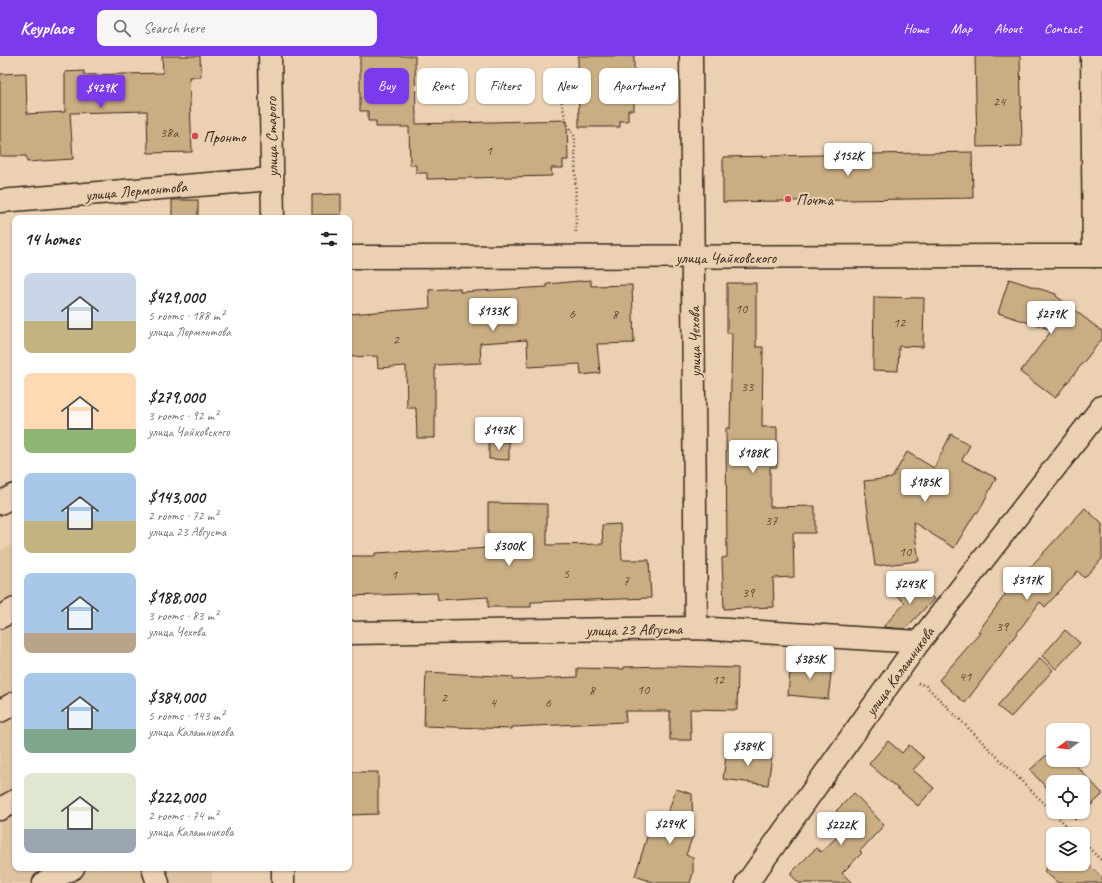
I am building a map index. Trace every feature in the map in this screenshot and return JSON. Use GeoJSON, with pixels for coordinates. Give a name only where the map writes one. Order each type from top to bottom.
{"type":"FeatureCollection","features":[{"type":"Feature","properties":{"kind":"street","name":"улица Старого"},"geometry":{"type":"LineString","coordinates":[[270,56],[273,215]]}},
{"type":"Feature","properties":{"kind":"street","name":"улица Чехова"},"geometry":{"type":"LineString","coordinates":[[692,56],[696,628]]}},
{"type":"Feature","properties":{"kind":"street"},"geometry":{"type":"LineString","coordinates":[[1092,56],[1098,256]]}},
{"type":"Feature","properties":{"kind":"street","name":"улица Лермонтова"},"geometry":{"type":"LineString","coordinates":[[0,201],[272,179]]}},
{"type":"Feature","properties":{"kind":"street","name":"улица Чайковского"},"geometry":{"type":"LineString","coordinates":[[352,257],[1098,256]]}},
{"type":"Feature","properties":{"kind":"street","name":"улица Калашникова"},"geometry":{"type":"LineString","coordinates":[[747,883],[919,642],[1102,407]]}},
{"type":"Feature","properties":{"kind":"street"},"geometry":{"type":"LineString","coordinates":[[0,503],[12,497]]}},
{"type":"Feature","properties":{"kind":"street"},"geometry":{"type":"LineString","coordinates":[[0,617],[12,611]]}},
{"type":"Feature","properties":{"kind":"street","name":"улица 23 Августа"},"geometry":{"type":"LineString","coordinates":[[352,633],[696,628],[919,642]]}},
{"type":"Feature","properties":{"kind":"street"},"geometry":{"type":"LineString","coordinates":[[0,710],[12,704]]}},
{"type":"Feature","properties":{"kind":"street"},"geometry":{"type":"LineString","coordinates":[[0,809],[12,803]]}},
{"type":"Feature","properties":{"kind":"street"},"geometry":{"type":"LineString","coordinates":[[44,883],[66,871]]}},
{"type":"Feature","properties":{"kind":"street"},"geometry":{"type":"LineString","coordinates":[[154,871],[158,883]]}},
{"type":"Feature","properties":{"kind":"street"},"geometry":{"type":"LineString","coordinates":[[283,871],[283,883]]}},
{"type":"Feature","properties":{"kind":"path"},"geometry":{"type":"LineString","coordinates":[[562,104],[566,122],[575,137],[576,232]]}},
{"type":"Feature","properties":{"kind":"path"},"geometry":{"type":"LineString","coordinates":[[897,674],[926,686],[1067,827]]}},
{"type":"Feature","properties":{"kind":"path"},"geometry":{"type":"LineString","coordinates":[[1090,849],[1102,861]]}},
{"type":"Feature","properties":{"kind":"shaded area"},"geometry":{"type":"Polygon","coordinates":[[[12,545],[12,871],[212,871],[212,883],[0,883],[0,551],[12,545]]]}},
{"type":"Feature","properties":{"kind":"building"},"geometry":{"type":"Polygon","coordinates":[[[162,56],[200,56],[201,77],[189,77],[192,152],[148,153],[147,111],[70,113],[73,159],[27,162],[26,156],[0,156],[0,74],[26,73],[27,114],[65,112],[65,72],[84,71],[84,75],[163,73],[162,56]]]}},
{"type":"Feature","properties":{"kind":"building"},"geometry":{"type":"Polygon","coordinates":[[[360,56],[415,56],[416,124],[567,120],[568,160],[563,160],[563,168],[551,168],[552,176],[427,179],[427,173],[416,173],[416,165],[410,165],[409,127],[376,127],[376,121],[368,121],[368,111],[360,111],[360,56]]]}},
{"type":"Feature","properties":{"kind":"building"},"geometry":{"type":"Polygon","coordinates":[[[578,56],[634,56],[634,68],[599,68],[599,104],[634,104],[634,110],[628,110],[628,121],[620,121],[620,127],[579,127],[579,104],[591,104],[591,68],[578,68],[578,56]]]}},
{"type":"Feature","properties":{"kind":"building"},"geometry":{"type":"Polygon","coordinates":[[[975,56],[1020,56],[1022,146],[977,147],[975,56]]]}},
{"type":"Feature","properties":{"kind":"building"},"geometry":{"type":"Polygon","coordinates":[[[972,152],[973,198],[723,202],[723,157],[972,152]]]}},
{"type":"Feature","properties":{"kind":"building"},"geometry":{"type":"Polygon","coordinates":[[[341,194],[341,215],[312,215],[312,195],[341,194]]]}},
{"type":"Feature","properties":{"kind":"building"},"geometry":{"type":"Polygon","coordinates":[[[172,200],[198,200],[198,215],[172,215],[172,200]]]}},
{"type":"Feature","properties":{"kind":"building"},"geometry":{"type":"Polygon","coordinates":[[[1009,279],[1056,294],[1056,296],[1102,331],[1102,339],[1055,398],[1020,372],[1052,330],[998,313],[1009,279]]]}},
{"type":"Feature","properties":{"kind":"building"},"geometry":{"type":"Polygon","coordinates":[[[591,280],[591,286],[632,285],[634,343],[597,344],[600,373],[581,375],[580,364],[528,367],[527,340],[480,343],[481,363],[435,365],[435,438],[417,438],[416,408],[407,408],[406,366],[378,368],[377,356],[352,357],[352,314],[430,308],[429,290],[460,288],[460,292],[547,287],[547,284],[591,280]]]}},
{"type":"Feature","properties":{"kind":"building"},"geometry":{"type":"Polygon","coordinates":[[[727,283],[756,283],[756,347],[763,347],[762,427],[777,427],[777,467],[770,467],[770,507],[815,506],[815,533],[793,533],[794,577],[773,578],[774,607],[724,609],[722,558],[727,557],[726,428],[730,428],[732,333],[727,333],[727,283]]]}},
{"type":"Feature","properties":{"kind":"building"},"geometry":{"type":"Polygon","coordinates":[[[874,297],[924,298],[923,347],[899,346],[898,371],[873,370],[874,297]]]}},
{"type":"Feature","properties":{"kind":"building"},"geometry":{"type":"Polygon","coordinates":[[[951,434],[970,445],[962,460],[996,478],[978,513],[976,512],[954,548],[913,522],[919,561],[875,566],[864,481],[892,478],[907,452],[934,468],[951,434]]]}},
{"type":"Feature","properties":{"kind":"building"},"geometry":{"type":"Polygon","coordinates":[[[489,442],[509,442],[509,460],[489,459],[489,442]]]}},
{"type":"Feature","properties":{"kind":"building"},"geometry":{"type":"Polygon","coordinates":[[[488,503],[547,504],[547,545],[603,544],[602,525],[620,524],[622,560],[649,560],[651,598],[531,602],[531,607],[488,607],[488,597],[438,600],[437,593],[352,596],[352,556],[375,556],[375,553],[412,551],[412,553],[488,548],[488,503]]]}},
{"type":"Feature","properties":{"kind":"building"},"geometry":{"type":"Polygon","coordinates":[[[1085,508],[1102,524],[1102,559],[1084,578],[1078,571],[1045,607],[1040,602],[965,703],[939,680],[980,633],[978,632],[1007,592],[1085,508]]]}},
{"type":"Feature","properties":{"kind":"building"},"geometry":{"type":"Polygon","coordinates":[[[912,578],[934,599],[905,629],[883,627],[905,603],[896,595],[912,578]]]}},
{"type":"Feature","properties":{"kind":"building"},"geometry":{"type":"Polygon","coordinates":[[[1065,630],[1080,643],[1056,669],[1042,656],[1065,630]]]}},
{"type":"Feature","properties":{"kind":"building"},"geometry":{"type":"Polygon","coordinates":[[[1040,658],[1053,670],[1011,717],[997,706],[1040,658]]]}},
{"type":"Feature","properties":{"kind":"building"},"geometry":{"type":"Polygon","coordinates":[[[791,661],[832,665],[828,699],[788,695],[791,661]]]}},
{"type":"Feature","properties":{"kind":"building"},"geometry":{"type":"Polygon","coordinates":[[[669,666],[738,668],[737,710],[690,709],[691,740],[670,740],[670,711],[625,711],[626,722],[512,727],[512,729],[424,726],[426,672],[513,677],[513,680],[577,677],[577,668],[624,669],[624,667],[669,666]]]}},
{"type":"Feature","properties":{"kind":"building"},"geometry":{"type":"Polygon","coordinates":[[[888,741],[902,753],[909,745],[924,758],[913,770],[934,788],[918,806],[869,764],[888,741]]]}},
{"type":"Feature","properties":{"kind":"building"},"geometry":{"type":"Polygon","coordinates":[[[727,749],[772,755],[768,785],[723,779],[727,749]]]}},
{"type":"Feature","properties":{"kind":"building"},"geometry":{"type":"Polygon","coordinates":[[[1046,755],[1046,767],[1078,767],[1085,775],[1046,775],[1046,787],[1030,770],[1046,755]]]}},
{"type":"Feature","properties":{"kind":"building"},"geometry":{"type":"Polygon","coordinates":[[[352,772],[378,772],[378,814],[352,815],[352,772]]]}},
{"type":"Feature","properties":{"kind":"building"},"geometry":{"type":"Polygon","coordinates":[[[1090,780],[1102,793],[1102,795],[1090,806],[1090,780]]]}},
{"type":"Feature","properties":{"kind":"building"},"geometry":{"type":"Polygon","coordinates":[[[676,789],[692,794],[693,835],[686,855],[693,858],[693,873],[690,883],[656,883],[635,876],[651,824],[663,827],[676,789]]]}},
{"type":"Feature","properties":{"kind":"building"},"geometry":{"type":"Polygon","coordinates":[[[854,793],[884,825],[860,851],[862,853],[842,873],[852,883],[799,883],[790,874],[816,848],[821,852],[850,825],[836,811],[854,793]]]}},
{"type":"Feature","properties":{"kind":"building"},"geometry":{"type":"Polygon","coordinates":[[[1090,866],[1102,877],[1102,883],[1058,883],[1044,871],[1046,869],[1046,871],[1090,871],[1090,866]]]}},
{"type":"Feature","properties":{"kind":"place","name":"Пронто"},"geometry":{"type":"Point","coordinates":[195,136]}},
{"type":"Feature","properties":{"kind":"place","name":"Почта"},"geometry":{"type":"Point","coordinates":[788,199]}}]}
